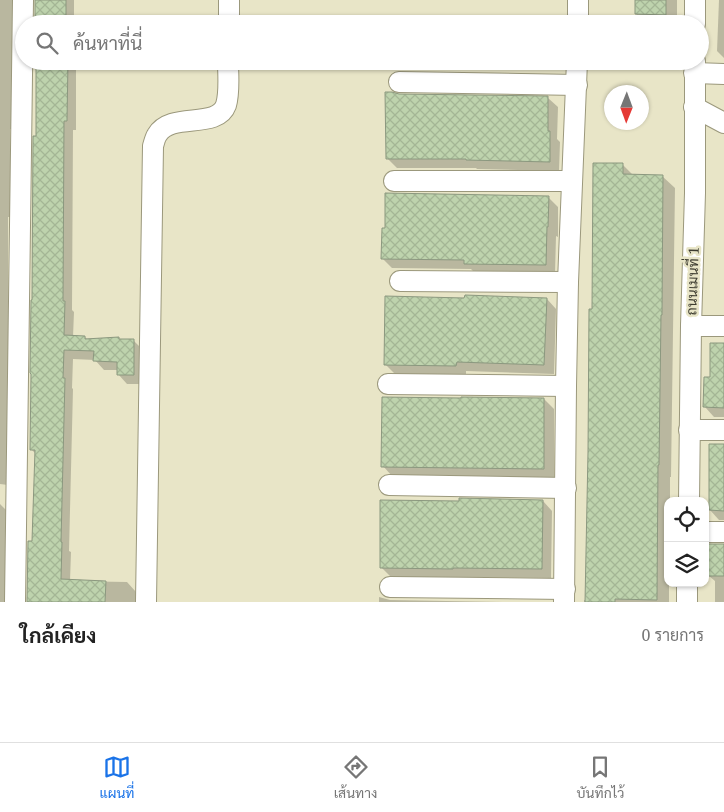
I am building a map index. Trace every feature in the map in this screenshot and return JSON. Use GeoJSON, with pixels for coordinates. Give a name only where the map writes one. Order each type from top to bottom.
{"type":"FeatureCollection","features":[{"type":"Feature","properties":{"kind":"street"},"geometry":{"type":"LineString","coordinates":[[23,0],[23,15]]}},
{"type":"Feature","properties":{"kind":"street"},"geometry":{"type":"LineString","coordinates":[[229,0],[229,15]]}},
{"type":"Feature","properties":{"kind":"street"},"geometry":{"type":"LineString","coordinates":[[578,0],[578,15]]}},
{"type":"Feature","properties":{"kind":"street"},"geometry":{"type":"LineString","coordinates":[[695,0],[695,15]]}},
{"type":"Feature","properties":{"kind":"street"},"geometry":{"type":"LineString","coordinates":[[15,602],[22,70]]}},
{"type":"Feature","properties":{"kind":"street"},"geometry":{"type":"LineString","coordinates":[[146,602],[153,146],[156,136],[170,124],[218,115],[225,107],[228,98],[228,70]]}},
{"type":"Feature","properties":{"kind":"street"},"geometry":{"type":"LineString","coordinates":[[390,587],[564,595],[568,282],[577,70]]}},
{"type":"Feature","properties":{"kind":"street","name":"ถนนเมนที่ 1"},"geometry":{"type":"LineString","coordinates":[[689,497],[695,192],[695,70]]}},
{"type":"Feature","properties":{"kind":"street"},"geometry":{"type":"LineString","coordinates":[[707,70],[724,74]]}},
{"type":"Feature","properties":{"kind":"street"},"geometry":{"type":"LineString","coordinates":[[398,82],[577,85]]}},
{"type":"Feature","properties":{"kind":"street"},"geometry":{"type":"LineString","coordinates":[[694,107],[724,123]]}},
{"type":"Feature","properties":{"kind":"street"},"geometry":{"type":"LineString","coordinates":[[394,181],[572,181]]}},
{"type":"Feature","properties":{"kind":"street"},"geometry":{"type":"LineString","coordinates":[[400,281],[568,282]]}},
{"type":"Feature","properties":{"kind":"street"},"geometry":{"type":"LineString","coordinates":[[691,326],[724,326]]}},
{"type":"Feature","properties":{"kind":"street"},"geometry":{"type":"LineString","coordinates":[[388,384],[566,386]]}},
{"type":"Feature","properties":{"kind":"street"},"geometry":{"type":"LineString","coordinates":[[689,430],[724,430]]}},
{"type":"Feature","properties":{"kind":"street"},"geometry":{"type":"LineString","coordinates":[[389,485],[566,488]]}},
{"type":"Feature","properties":{"kind":"street"},"geometry":{"type":"LineString","coordinates":[[709,532],[724,532]]}},
{"type":"Feature","properties":{"kind":"street"},"geometry":{"type":"LineString","coordinates":[[687,587],[687,602]]}},
{"type":"Feature","properties":{"kind":"building"},"geometry":{"type":"Polygon","coordinates":[[[35,0],[66,0],[66,15],[35,15],[35,0]]]}},
{"type":"Feature","properties":{"kind":"building"},"geometry":{"type":"Polygon","coordinates":[[[635,0],[666,0],[666,15],[635,14],[635,0]]]}},
{"type":"Feature","properties":{"kind":"building"},"geometry":{"type":"Polygon","coordinates":[[[36,70],[68,70],[67,121],[64,121],[64,335],[85,336],[85,339],[119,337],[119,339],[134,339],[134,375],[117,375],[117,362],[93,361],[94,351],[64,350],[61,579],[106,581],[105,602],[27,602],[28,541],[32,541],[35,450],[30,450],[30,373],[33,136],[36,136],[36,70]]]}},
{"type":"Feature","properties":{"kind":"building"},"geometry":{"type":"Polygon","coordinates":[[[385,92],[399,94],[548,96],[550,162],[386,159],[385,92]]]}},
{"type":"Feature","properties":{"kind":"building"},"geometry":{"type":"Polygon","coordinates":[[[593,163],[623,163],[623,174],[663,175],[657,600],[615,599],[615,602],[585,602],[589,309],[592,309],[593,163]]]}},
{"type":"Feature","properties":{"kind":"building"},"geometry":{"type":"Polygon","coordinates":[[[385,193],[549,196],[546,265],[464,264],[464,260],[381,259],[382,228],[385,228],[385,193]]]}},
{"type":"Feature","properties":{"kind":"building"},"geometry":{"type":"Polygon","coordinates":[[[465,295],[547,298],[544,365],[457,362],[456,366],[384,365],[385,296],[464,298],[465,295]]]}},
{"type":"Feature","properties":{"kind":"building"},"geometry":{"type":"Polygon","coordinates":[[[710,343],[724,343],[724,408],[703,407],[704,377],[710,377],[710,343]]]}},
{"type":"Feature","properties":{"kind":"building"},"geometry":{"type":"Polygon","coordinates":[[[382,397],[544,398],[544,469],[381,467],[382,397]]]}},
{"type":"Feature","properties":{"kind":"building"},"geometry":{"type":"Polygon","coordinates":[[[709,444],[724,444],[724,511],[709,510],[709,444]]]}},
{"type":"Feature","properties":{"kind":"building"},"geometry":{"type":"Polygon","coordinates":[[[459,498],[543,500],[542,569],[380,568],[380,500],[459,501],[459,498]]]}},
{"type":"Feature","properties":{"kind":"building"},"geometry":{"type":"Polygon","coordinates":[[[709,544],[724,544],[724,576],[709,576],[709,544]]]}}]}
